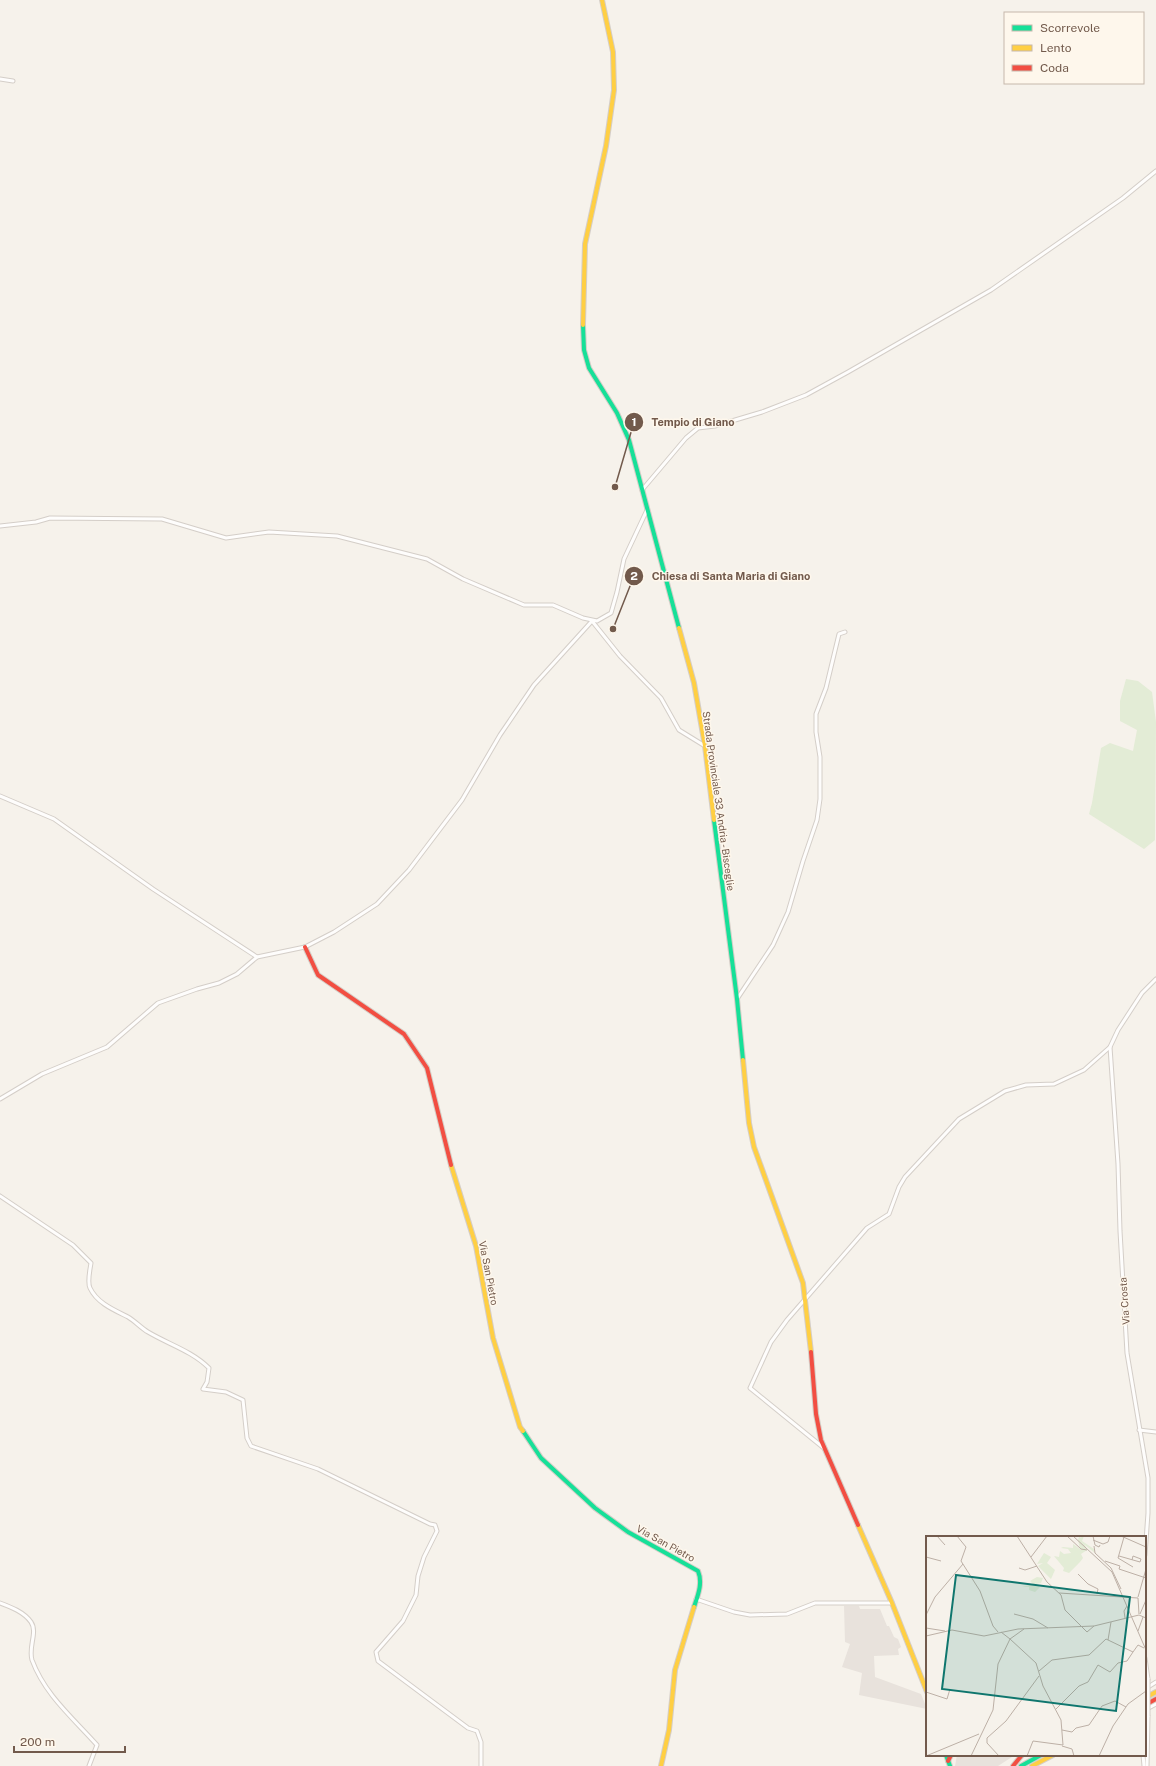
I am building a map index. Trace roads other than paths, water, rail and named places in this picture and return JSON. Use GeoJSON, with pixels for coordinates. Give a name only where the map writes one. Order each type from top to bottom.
{"type":"FeatureCollection","features":[{"type":"Feature","properties":{"kind":"main road","name":"Strada Provinciale 33 Andria - Bisceglie"},"geometry":{"type":"LineString","coordinates":[[602,0],[613,52],[614,90],[610,126],[586,237],[584,257],[583,345],[585,361],[590,372],[623,426],[648,510],[694,682],[705,746],[737,999],[751,1136],[803,1283],[816,1414],[825,1449],[892,1603],[926,1689]]}},
{"type":"Feature","properties":{"kind":"main road","name":"Via San Pietro"},"geometry":{"type":"LineString","coordinates":[[305,947],[318,975],[404,1034],[427,1068],[455,1179],[476,1246],[493,1338],[508,1392],[523,1433],[541,1458],[595,1508],[628,1532],[665,1554],[693,1567],[698,1571],[700,1576],[700,1588],[696,1599]]}},
{"type":"Feature","properties":{"kind":"main road"},"geometry":{"type":"LineString","coordinates":[[661,1766],[665,1755],[672,1712],[675,1669],[696,1599]]}},
{"type":"Feature","properties":{"kind":"main road"},"geometry":{"type":"LineString","coordinates":[[1146,1697],[1156,1692]]}},
{"type":"Feature","properties":{"kind":"main road"},"geometry":{"type":"LineString","coordinates":[[1146,1704],[1156,1699]]}},
{"type":"Feature","properties":{"kind":"main road"},"geometry":{"type":"LineString","coordinates":[[946,1756],[950,1766]]}},
{"type":"Feature","properties":{"kind":"main road"},"geometry":{"type":"LineString","coordinates":[[948,1761],[950,1756]]}},
{"type":"Feature","properties":{"kind":"main road"},"geometry":{"type":"LineString","coordinates":[[1013,1766],[1021,1756]]}},
{"type":"Feature","properties":{"kind":"main road"},"geometry":{"type":"LineString","coordinates":[[1021,1766],[1039,1756]]}},
{"type":"Feature","properties":{"kind":"main road"},"geometry":{"type":"LineString","coordinates":[[1032,1766],[1051,1756]]}},
{"type":"Feature","properties":{"kind":"street"},"geometry":{"type":"LineString","coordinates":[[0,79],[13,81]]}},
{"type":"Feature","properties":{"kind":"street"},"geometry":{"type":"LineString","coordinates":[[642,490],[686,438],[698,428],[715,426],[762,412],[806,395],[848,372],[991,290],[1123,198],[1156,171]]}},
{"type":"Feature","properties":{"kind":"street"},"geometry":{"type":"LineString","coordinates":[[0,526],[36,522],[50,518],[162,519],[226,538],[269,532],[337,536],[427,559],[463,579],[524,604],[554,606],[592,621],[597,621],[611,613],[618,592],[624,559],[648,510]]}},
{"type":"Feature","properties":{"kind":"street"},"geometry":{"type":"LineString","coordinates":[[592,621],[620,656],[661,698],[679,730],[705,746]]}},
{"type":"Feature","properties":{"kind":"street"},"geometry":{"type":"LineString","coordinates":[[0,1099],[42,1074],[107,1047],[158,1003],[219,983],[237,974],[257,957],[305,947],[334,932],[377,904],[409,870],[462,800],[500,735],[534,685],[592,621]]}},
{"type":"Feature","properties":{"kind":"street"},"geometry":{"type":"LineString","coordinates":[[737,999],[773,945],[788,912],[802,861],[817,820],[820,799],[820,757],[816,732],[816,714],[826,688],[839,634],[845,632]]}},
{"type":"Feature","properties":{"kind":"street"},"geometry":{"type":"LineString","coordinates":[[0,796],[54,819],[153,889],[257,957]]}},
{"type":"Feature","properties":{"kind":"street"},"geometry":{"type":"LineString","coordinates":[[825,1449],[750,1388],[771,1342],[787,1320],[867,1228],[889,1214],[899,1187],[905,1177],[959,1119],[1005,1091],[1026,1085],[1054,1084],[1084,1070],[1110,1047],[1118,1030],[1142,993],[1156,979]]}},
{"type":"Feature","properties":{"kind":"street","name":"Via Crosta"},"geometry":{"type":"LineString","coordinates":[[1110,1047],[1118,1164],[1127,1353],[1148,1478],[1146,1541]]}},
{"type":"Feature","properties":{"kind":"street"},"geometry":{"type":"LineString","coordinates":[[0,1196],[73,1245],[91,1263],[89,1287],[95,1297],[112,1310],[129,1318],[148,1332],[175,1345],[205,1364],[209,1368],[207,1382],[203,1389],[226,1392],[243,1400],[247,1438],[251,1446],[318,1469],[430,1524],[435,1525],[437,1531],[424,1557],[418,1576],[416,1595],[403,1622],[376,1652],[378,1661],[468,1728],[476,1731],[481,1742],[481,1766]]}},
{"type":"Feature","properties":{"kind":"street"},"geometry":{"type":"LineString","coordinates":[[1139,1430],[1156,1432]]}},
{"type":"Feature","properties":{"kind":"street"},"geometry":{"type":"LineString","coordinates":[[696,1599],[734,1612],[750,1615],[787,1614],[815,1603],[892,1603]]}},
{"type":"Feature","properties":{"kind":"street"},"geometry":{"type":"LineString","coordinates":[[0,1604],[12,1608],[26,1616],[33,1624],[34,1637],[30,1649],[32,1659],[47,1691],[97,1745],[89,1766]]}},
{"type":"Feature","properties":{"kind":"street"},"geometry":{"type":"LineString","coordinates":[[1146,1665],[1148,1679],[1148,1766]]}},
{"type":"Feature","properties":{"kind":"street"},"geometry":{"type":"LineString","coordinates":[[1146,1687],[1156,1682]]}},
{"type":"Feature","properties":{"kind":"street"},"geometry":{"type":"LineString","coordinates":[[1146,1709],[1156,1704]]}},
{"type":"Feature","properties":{"kind":"street"},"geometry":{"type":"LineString","coordinates":[[1143,1756],[1144,1766]]}},
{"type":"Feature","properties":{"kind":"place","name":"Tempio di Giano"},"geometry":{"type":"Point","coordinates":[615,487]}},
{"type":"Feature","properties":{"kind":"place","name":"Chiesa di Santa Maria di Giano"},"geometry":{"type":"Point","coordinates":[613,629]}}]}
